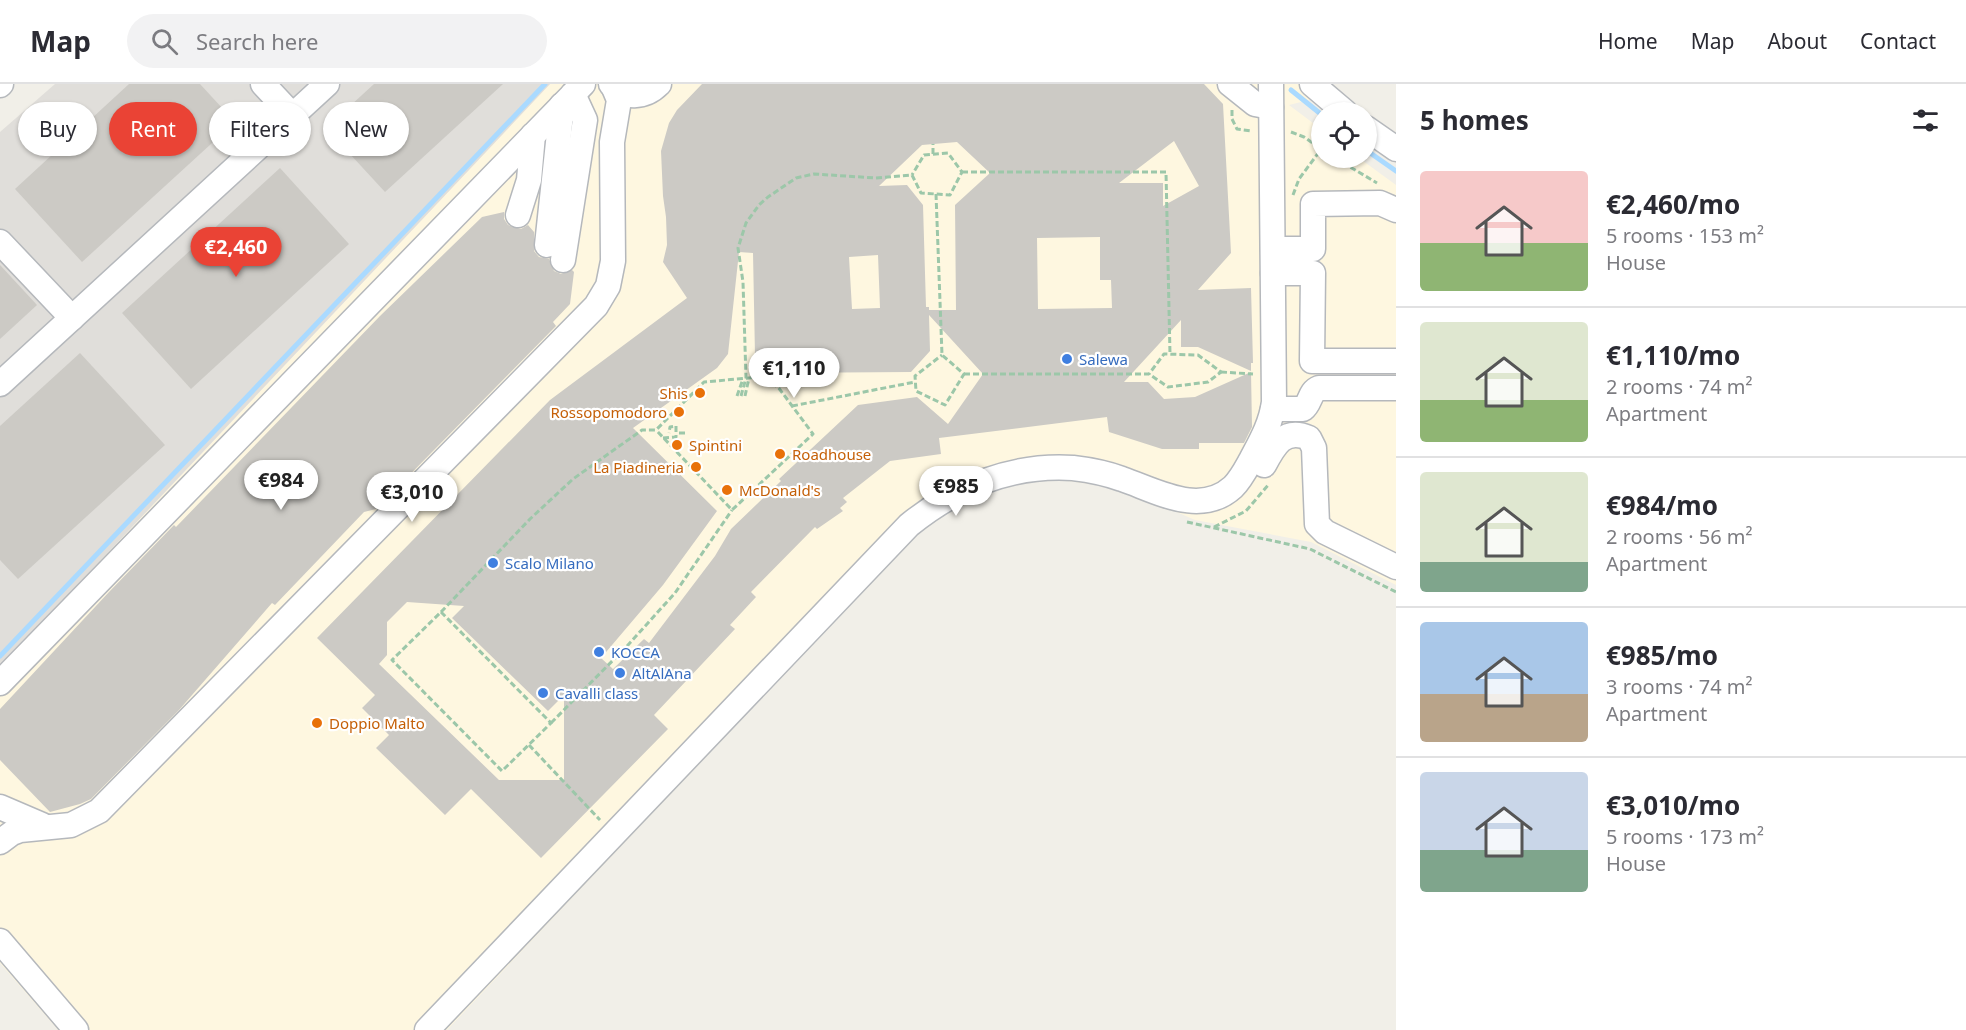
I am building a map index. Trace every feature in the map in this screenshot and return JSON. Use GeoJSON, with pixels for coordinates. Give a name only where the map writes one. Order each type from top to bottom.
{"type":"FeatureCollection","features":[{"type":"Feature","properties":{"kind":"street"},"geometry":{"type":"LineString","coordinates":[[263,84],[280,102]]}},
{"type":"Feature","properties":{"kind":"street"},"geometry":{"type":"LineString","coordinates":[[308,102],[327,84]]}},
{"type":"Feature","properties":{"kind":"street"},"geometry":{"type":"LineString","coordinates":[[427,1030],[909,525],[945,499],[992,478],[1018,471],[1044,468],[1099,472],[1188,501],[1206,500],[1225,493],[1241,477],[1268,429],[1273,409],[1271,95],[1255,104],[1230,84]]}},
{"type":"Feature","properties":{"kind":"street"},"geometry":{"type":"LineString","coordinates":[[1312,84],[1333,102]]}},
{"type":"Feature","properties":{"kind":"street"},"geometry":{"type":"LineString","coordinates":[[613,86],[622,93],[650,90]]}},
{"type":"Feature","properties":{"kind":"street"},"geometry":{"type":"LineString","coordinates":[[0,842],[20,830],[71,825],[99,811],[596,306],[603,297],[612,274],[612,142],[619,100],[613,86]]}},
{"type":"Feature","properties":{"kind":"street"},"geometry":{"type":"LineString","coordinates":[[616,123],[624,109],[650,90]]}},
{"type":"Feature","properties":{"kind":"street"},"geometry":{"type":"LineString","coordinates":[[0,683],[572,94],[585,120],[555,253]]}},
{"type":"Feature","properties":{"kind":"street"},"geometry":{"type":"LineString","coordinates":[[518,215],[530,180],[533,135]]}},
{"type":"Feature","properties":{"kind":"street"},"geometry":{"type":"LineString","coordinates":[[1377,136],[1396,149]]}},
{"type":"Feature","properties":{"kind":"street"},"geometry":{"type":"LineString","coordinates":[[0,384],[249,156]]}},
{"type":"Feature","properties":{"kind":"street"},"geometry":{"type":"LineString","coordinates":[[1273,249],[1313,249],[1313,204],[1380,203],[1396,210]]}},
{"type":"Feature","properties":{"kind":"street"},"geometry":{"type":"LineString","coordinates":[[0,242],[72,318]]}},
{"type":"Feature","properties":{"kind":"street"},"geometry":{"type":"LineString","coordinates":[[1273,273],[1313,273],[1312,361],[1396,361]]}},
{"type":"Feature","properties":{"kind":"street"},"geometry":{"type":"LineString","coordinates":[[1273,409],[1303,409],[1309,404],[1312,393],[1319,388],[1396,388]]}},
{"type":"Feature","properties":{"kind":"street"},"geometry":{"type":"LineString","coordinates":[[1206,500],[1215,504],[1227,504],[1242,497],[1254,484],[1278,441],[1288,435],[1303,436],[1312,442],[1314,448],[1315,519],[1320,528],[1396,567]]}},
{"type":"Feature","properties":{"kind":"street"},"geometry":{"type":"LineString","coordinates":[[0,807],[26,820],[57,827]]}},
{"type":"Feature","properties":{"kind":"street"},"geometry":{"type":"LineString","coordinates":[[0,941],[76,1030]]}},
{"type":"Feature","properties":{"kind":"path"},"geometry":{"type":"LineString","coordinates":[[933,144],[933,154]]}},
{"type":"Feature","properties":{"kind":"path"},"geometry":{"type":"LineString","coordinates":[[912,175],[924,155],[948,153],[962,172]]}},
{"type":"Feature","properties":{"kind":"path"},"geometry":{"type":"LineString","coordinates":[[1352,168],[1378,184]]}},
{"type":"Feature","properties":{"kind":"path"},"geometry":{"type":"LineString","coordinates":[[912,175],[921,193],[950,195],[962,172]]}},
{"type":"Feature","properties":{"kind":"path"},"geometry":{"type":"LineString","coordinates":[[962,172],[1166,172],[1170,354]]}},
{"type":"Feature","properties":{"kind":"path"},"geometry":{"type":"LineString","coordinates":[[746,378],[741,396],[746,378],[743,282],[738,248],[746,223],[759,205],[796,178],[814,174],[876,178],[912,175]]}},
{"type":"Feature","properties":{"kind":"path"},"geometry":{"type":"LineString","coordinates":[[936,194],[942,355],[964,374],[1149,374],[1168,387],[1208,382],[1221,372]]}},
{"type":"Feature","properties":{"kind":"path"},"geometry":{"type":"LineString","coordinates":[[1149,374],[1164,354],[1170,354],[1198,355],[1221,372],[1274,375]]}},
{"type":"Feature","properties":{"kind":"path"},"geometry":{"type":"LineString","coordinates":[[942,355],[915,376],[916,392],[945,405],[964,374]]}},
{"type":"Feature","properties":{"kind":"path"},"geometry":{"type":"LineString","coordinates":[[760,377],[778,387],[792,406],[813,434],[732,510],[675,593],[628,645],[502,771],[392,660],[530,519],[573,479],[642,430],[656,430],[704,382],[760,377]]}},
{"type":"Feature","properties":{"kind":"path"},"geometry":{"type":"LineString","coordinates":[[792,406],[915,382]]}},
{"type":"Feature","properties":{"kind":"path"},"geometry":{"type":"LineString","coordinates":[[663,438],[676,437],[676,426],[670,427],[669,433]]}},
{"type":"Feature","properties":{"kind":"path"},"geometry":{"type":"LineString","coordinates":[[656,430],[732,510]]}},
{"type":"Feature","properties":{"kind":"path"},"geometry":{"type":"LineString","coordinates":[[679,433],[688,433]]}},
{"type":"Feature","properties":{"kind":"path"},"geometry":{"type":"LineString","coordinates":[[1184,521],[1310,549],[1396,592]]}},
{"type":"Feature","properties":{"kind":"path"},"geometry":{"type":"LineString","coordinates":[[441,612],[551,723]]}},
{"type":"Feature","properties":{"kind":"path"},"geometry":{"type":"LineString","coordinates":[[528,745],[614,834]]}},
{"type":"Feature","properties":{"kind":"shaded area"},"geometry":{"type":"Polygon","coordinates":[[[55,84],[550,84],[0,667],[0,132],[18,116],[18,156],[97,156],[97,102],[34,102],[55,84]]]}},
{"type":"Feature","properties":{"kind":"shaded area","name":"Scalo Milano"},"geometry":{"type":"Polygon","coordinates":[[[550,84],[1312,84],[1325,96],[1289,105],[1311,122],[1311,168],[1373,168],[1396,185],[1396,585],[1311,542],[1195,520],[1147,499],[1104,486],[1061,480],[1024,481],[985,491],[945,512],[914,537],[447,1030],[58,1030],[0,963],[0,667],[550,84]]]}},
{"type":"Feature","properties":{"kind":"building"},"geometry":{"type":"Polygon","coordinates":[[[129,84],[200,84],[217,102],[209,102],[209,146],[82,262],[15,189],[51,156],[97,156],[97,113],[109,102],[109,156],[197,156],[197,102],[109,102],[129,84]]]}},
{"type":"Feature","properties":{"kind":"building"},"geometry":{"type":"Polygon","coordinates":[[[374,84],[503,84],[385,192],[352,156],[409,156],[409,102],[354,102],[374,84]]]}},
{"type":"Feature","properties":{"kind":"building"},"geometry":{"type":"Polygon","coordinates":[[[702,84],[1204,84],[1223,104],[1231,253],[1198,290],[1251,288],[1253,363],[1251,363],[1251,371],[1198,347],[1181,347],[1181,320],[1124,382],[1148,382],[1164,399],[1195,397],[1251,372],[1252,427],[1244,443],[1199,443],[1199,449],[1162,449],[1109,432],[1107,417],[939,438],[941,454],[890,461],[843,498],[847,502],[840,508],[843,511],[817,529],[815,527],[751,592],[756,597],[730,625],[735,629],[654,715],[668,729],[541,858],[471,789],[445,815],[376,748],[389,735],[362,708],[375,695],[317,638],[550,400],[687,298],[663,262],[667,245],[661,151],[669,123],[677,110],[702,84]],[[1174,141],[1119,183],[1163,183],[1163,206],[1199,186],[1174,141]],[[957,142],[922,145],[879,186],[907,185],[923,205],[926,307],[929,307],[929,310],[956,310],[955,205],[990,173],[957,142]],[[1100,237],[1037,238],[1038,309],[1112,308],[1111,280],[1100,280],[1100,237]],[[739,252],[728,354],[717,368],[633,428],[717,511],[663,585],[601,658],[613,669],[644,639],[649,643],[715,556],[731,529],[781,481],[779,479],[858,405],[917,397],[948,424],[983,374],[929,315],[930,351],[911,372],[769,373],[755,355],[753,253],[739,252]],[[878,255],[849,257],[852,309],[880,308],[878,255]],[[407,602],[387,622],[387,655],[379,664],[499,780],[564,780],[564,695],[548,711],[452,618],[464,606],[407,602]]]}},
{"type":"Feature","properties":{"kind":"building"},"geometry":{"type":"Polygon","coordinates":[[[280,168],[349,244],[191,389],[122,313],[280,168]]]}},
{"type":"Feature","properties":{"kind":"building"},"geometry":{"type":"Polygon","coordinates":[[[504,212],[504,219],[508,225],[521,229],[528,225],[534,232],[534,251],[539,257],[549,259],[554,271],[561,274],[572,270],[574,272],[570,304],[553,322],[556,326],[376,509],[364,512],[275,605],[272,603],[179,710],[91,799],[50,812],[0,760],[0,709],[109,592],[174,525],[176,527],[380,316],[482,217],[504,212]]]}},
{"type":"Feature","properties":{"kind":"building"},"geometry":{"type":"Polygon","coordinates":[[[0,265],[37,305],[0,339],[0,265]]]}},
{"type":"Feature","properties":{"kind":"building"},"geometry":{"type":"Polygon","coordinates":[[[80,353],[165,445],[18,579],[0,560],[0,426],[80,353]]]}},
{"type":"Feature","properties":{"kind":"waterway"},"geometry":{"type":"LineString","coordinates":[[0,656],[545,84]]}},
{"type":"Feature","properties":{"kind":"waterway"},"geometry":{"type":"LineString","coordinates":[[1291,90],[1311,106]]}},
{"type":"Feature","properties":{"kind":"waterway"},"geometry":{"type":"LineString","coordinates":[[1377,158],[1396,171]]}},
{"type":"Feature","properties":{"kind":"place","name":"Salewa"},"geometry":{"type":"Point","coordinates":[1067,359]}},
{"type":"Feature","properties":{"kind":"place","name":"Shis"},"geometry":{"type":"Point","coordinates":[700,393]}},
{"type":"Feature","properties":{"kind":"place","name":"Rossopomodoro"},"geometry":{"type":"Point","coordinates":[679,412]}},
{"type":"Feature","properties":{"kind":"place","name":"Spintini"},"geometry":{"type":"Point","coordinates":[677,445]}},
{"type":"Feature","properties":{"kind":"place","name":"Roadhouse"},"geometry":{"type":"Point","coordinates":[780,454]}},
{"type":"Feature","properties":{"kind":"place","name":"La Piadineria"},"geometry":{"type":"Point","coordinates":[696,467]}},
{"type":"Feature","properties":{"kind":"place","name":"McDonald's"},"geometry":{"type":"Point","coordinates":[727,490]}},
{"type":"Feature","properties":{"kind":"place","name":"Scalo Milano"},"geometry":{"type":"Point","coordinates":[493,563]}},
{"type":"Feature","properties":{"kind":"place","name":"KOCCA"},"geometry":{"type":"Point","coordinates":[599,652]}},
{"type":"Feature","properties":{"kind":"place","name":"AltAlAna"},"geometry":{"type":"Point","coordinates":[620,673]}},
{"type":"Feature","properties":{"kind":"place","name":"Cavalli class"},"geometry":{"type":"Point","coordinates":[543,693]}},
{"type":"Feature","properties":{"kind":"place","name":"Doppio Malto"},"geometry":{"type":"Point","coordinates":[317,723]}}]}
